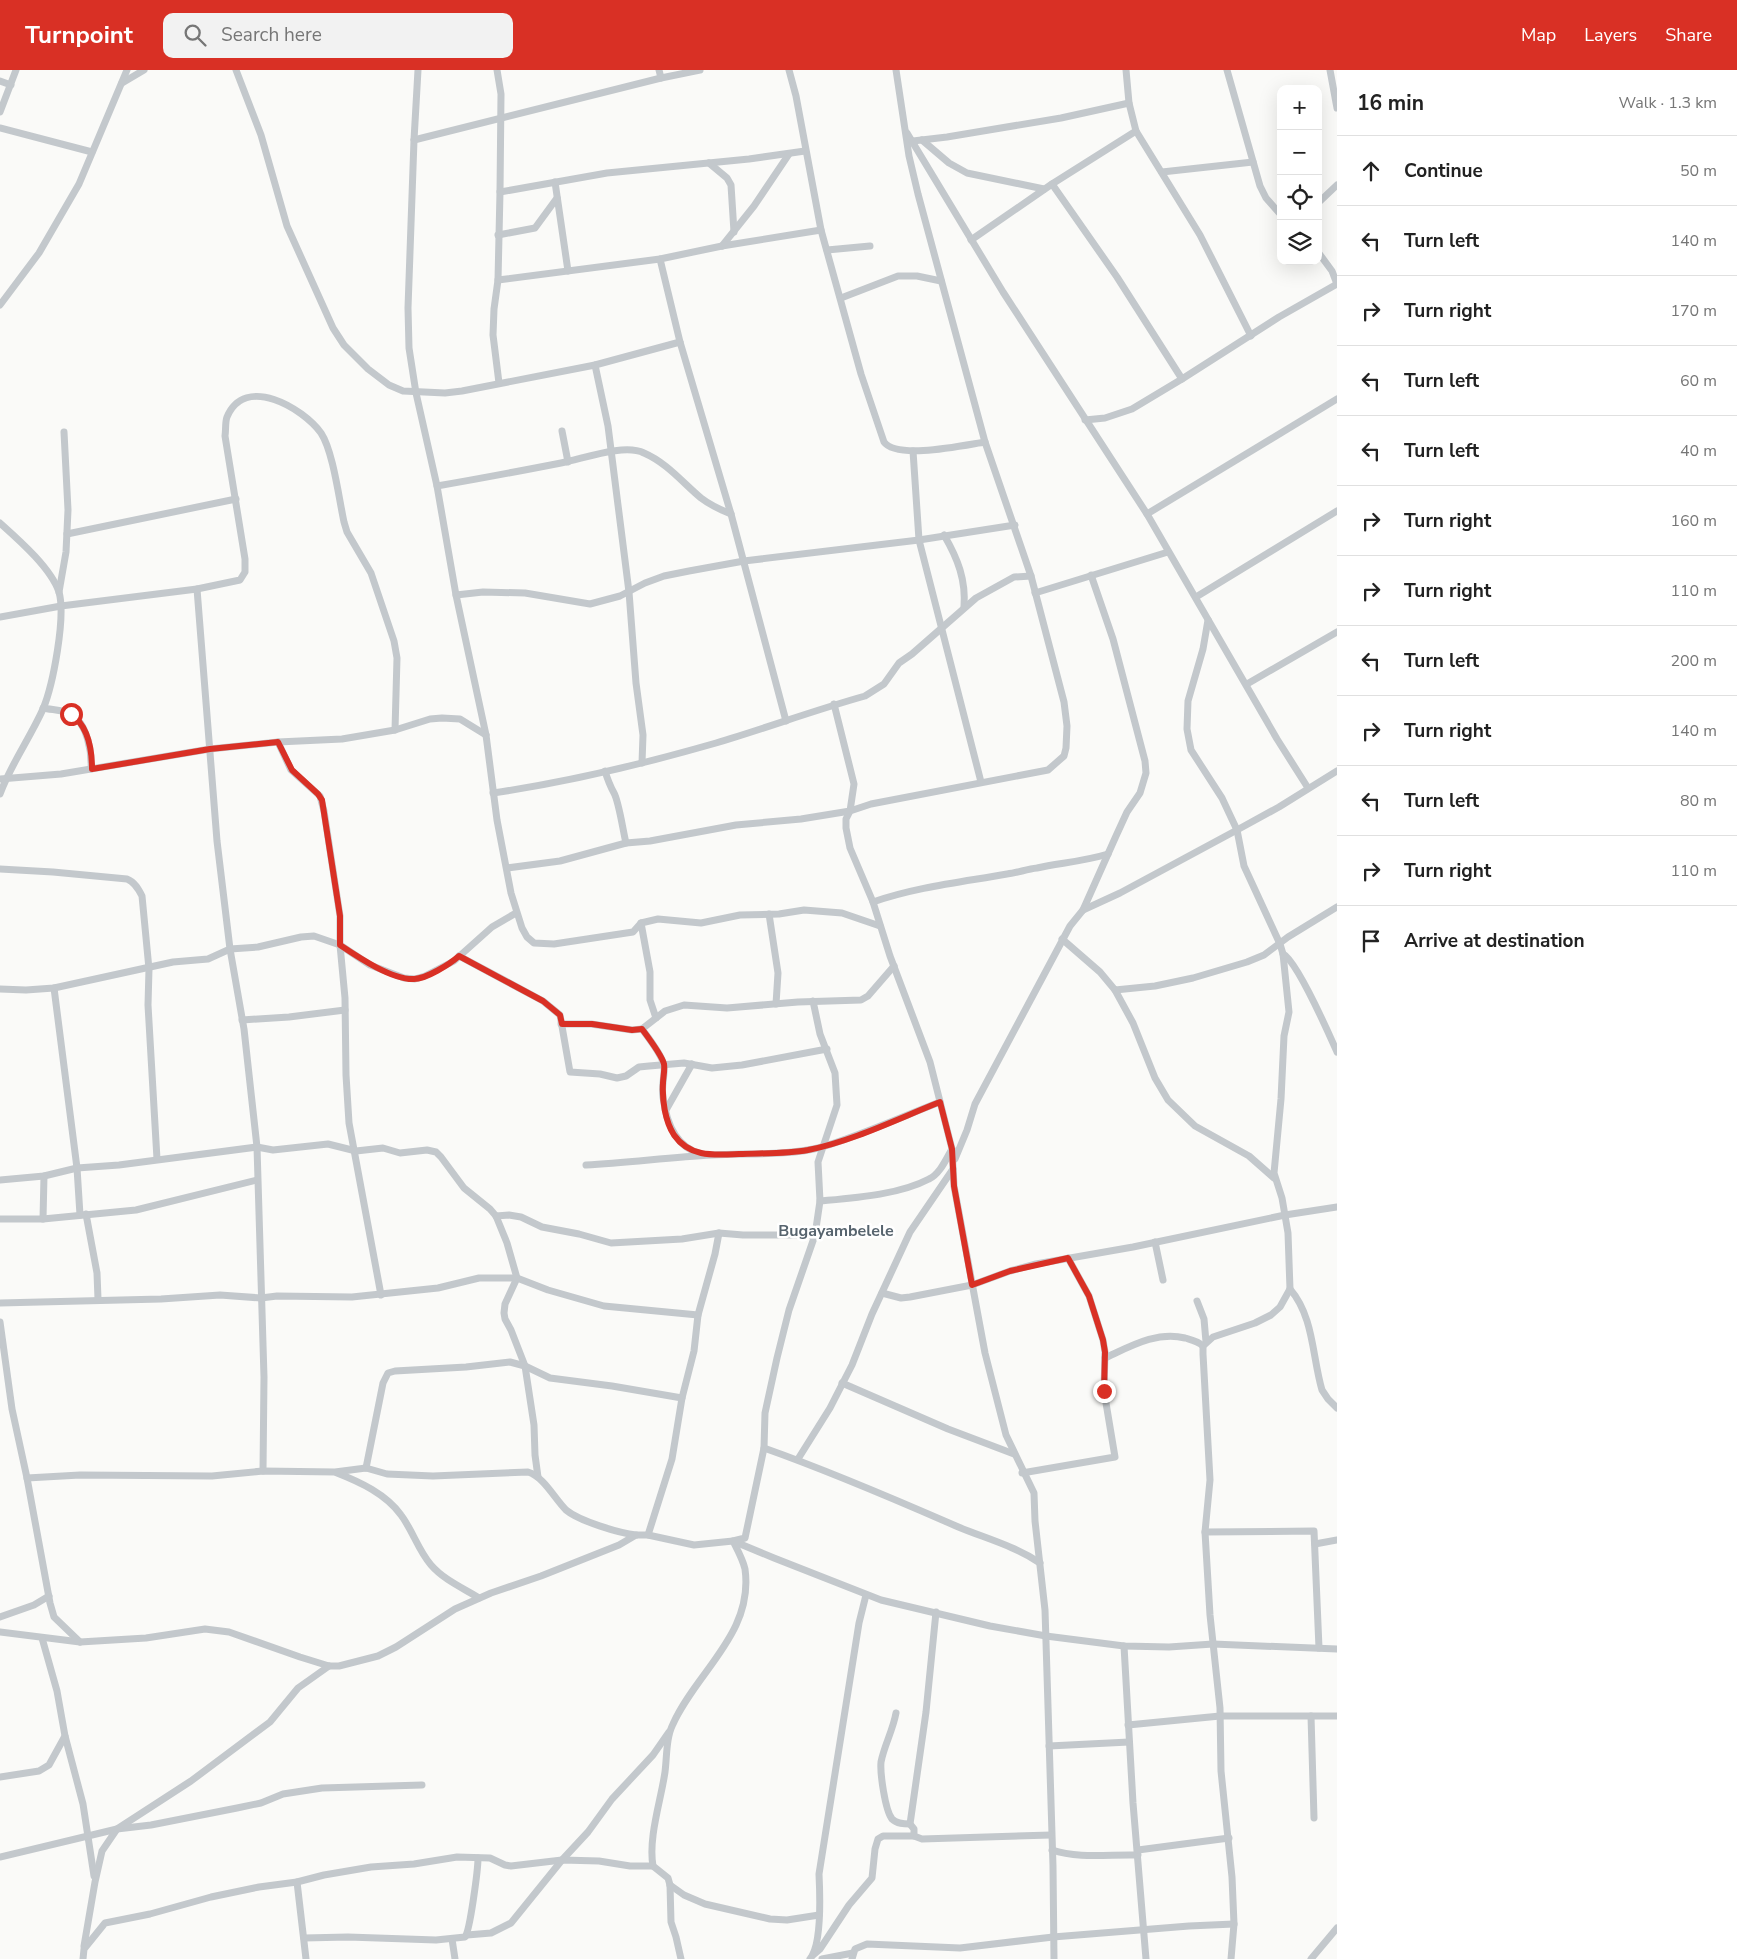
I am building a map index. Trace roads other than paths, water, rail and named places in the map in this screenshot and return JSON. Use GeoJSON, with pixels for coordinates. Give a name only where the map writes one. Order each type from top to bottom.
{"type":"FeatureCollection","features":[{"type":"Feature","properties":{"kind":"street"},"geometry":{"type":"LineString","coordinates":[[0,112],[16,70]]}},
{"type":"Feature","properties":{"kind":"street"},"geometry":{"type":"LineString","coordinates":[[0,305],[39,253],[79,184],[126,70]]}},
{"type":"Feature","properties":{"kind":"street"},"geometry":{"type":"LineString","coordinates":[[121,83],[144,70]]}},
{"type":"Feature","properties":{"kind":"street"},"geometry":{"type":"LineString","coordinates":[[236,70],[261,134],[287,226],[332,328],[344,345],[389,385],[403,391],[416,393],[445,393],[595,365],[680,342]]}},
{"type":"Feature","properties":{"kind":"street"},"geometry":{"type":"LineString","coordinates":[[418,70],[408,308],[409,348],[416,393],[437,486],[456,595],[486,735],[493,793],[516,913],[527,937],[534,943],[554,944],[611,937],[633,932],[641,923],[658,919],[701,923],[740,915],[804,910],[842,913],[880,926]]}},
{"type":"Feature","properties":{"kind":"street"},"geometry":{"type":"LineString","coordinates":[[497,70],[501,94],[500,192],[498,280],[493,335],[499,383]]}},
{"type":"Feature","properties":{"kind":"street"},"geometry":{"type":"LineString","coordinates":[[414,140],[660,74],[700,70]]}},
{"type":"Feature","properties":{"kind":"street"},"geometry":{"type":"LineString","coordinates":[[789,70],[796,96],[820,230],[841,298],[861,374],[884,442],[894,450],[914,451],[985,442]]}},
{"type":"Feature","properties":{"kind":"street"},"geometry":{"type":"LineString","coordinates":[[507,868],[560,861],[626,843],[850,811],[871,804],[981,782],[1030,775],[1048,770],[1064,756],[1067,726],[1064,702],[1036,593],[1015,524],[985,442],[941,281],[918,194],[896,70]]}},
{"type":"Feature","properties":{"kind":"street"},"geometry":{"type":"LineString","coordinates":[[1126,70],[1129,103],[1136,131],[1200,235],[1251,336]]}},
{"type":"Feature","properties":{"kind":"street"},"geometry":{"type":"LineString","coordinates":[[1227,70],[1253,162],[1266,198],[1277,210]]}},
{"type":"Feature","properties":{"kind":"street"},"geometry":{"type":"LineString","coordinates":[[1330,70],[1337,108]]}},
{"type":"Feature","properties":{"kind":"street"},"geometry":{"type":"LineString","coordinates":[[0,81],[11,85]]}},
{"type":"Feature","properties":{"kind":"street"},"geometry":{"type":"LineString","coordinates":[[913,141],[1060,118],[1129,103]]}},
{"type":"Feature","properties":{"kind":"street"},"geometry":{"type":"LineString","coordinates":[[0,128],[92,152]]}},
{"type":"Feature","properties":{"kind":"street"},"geometry":{"type":"LineString","coordinates":[[906,131],[971,240],[1147,514],[1247,684],[1277,739],[1308,788]]}},
{"type":"Feature","properties":{"kind":"street"},"geometry":{"type":"LineString","coordinates":[[971,240],[1044,189],[1136,131]]}},
{"type":"Feature","properties":{"kind":"street"},"geometry":{"type":"LineString","coordinates":[[922,140],[949,163],[967,172],[1044,189]]}},
{"type":"Feature","properties":{"kind":"street"},"geometry":{"type":"LineString","coordinates":[[500,192],[607,173],[805,151]]}},
{"type":"Feature","properties":{"kind":"street"},"geometry":{"type":"LineString","coordinates":[[722,246],[754,206],[789,154]]}},
{"type":"Feature","properties":{"kind":"street"},"geometry":{"type":"LineString","coordinates":[[1162,172],[1253,162]]}},
{"type":"Feature","properties":{"kind":"street"},"geometry":{"type":"LineString","coordinates":[[708,163],[727,178],[731,185],[734,233]]}},
{"type":"Feature","properties":{"kind":"street"},"geometry":{"type":"LineString","coordinates":[[555,182],[568,271]]}},
{"type":"Feature","properties":{"kind":"street"},"geometry":{"type":"LineString","coordinates":[[1052,184],[1117,277],[1182,379]]}},
{"type":"Feature","properties":{"kind":"street"},"geometry":{"type":"LineString","coordinates":[[1322,199],[1337,186]]}},
{"type":"Feature","properties":{"kind":"street"},"geometry":{"type":"LineString","coordinates":[[498,235],[535,228],[557,198]]}},
{"type":"Feature","properties":{"kind":"street"},"geometry":{"type":"LineString","coordinates":[[498,280],[660,259],[722,246],[820,230]]}},
{"type":"Feature","properties":{"kind":"street"},"geometry":{"type":"LineString","coordinates":[[827,250],[870,246]]}},
{"type":"Feature","properties":{"kind":"street"},"geometry":{"type":"LineString","coordinates":[[1085,420],[1105,418],[1132,409],[1251,336],[1279,316],[1337,284],[1332,271],[1322,257]]}},
{"type":"Feature","properties":{"kind":"street"},"geometry":{"type":"LineString","coordinates":[[660,259],[680,342],[731,514],[786,721]]}},
{"type":"Feature","properties":{"kind":"street"},"geometry":{"type":"LineString","coordinates":[[841,298],[898,276],[917,276],[941,281]]}},
{"type":"Feature","properties":{"kind":"street"},"geometry":{"type":"LineString","coordinates":[[595,365],[612,452],[629,592],[636,684],[643,736],[642,763]]}},
{"type":"Feature","properties":{"kind":"street"},"geometry":{"type":"LineString","coordinates":[[0,617],[61,606],[198,589],[240,580],[245,572],[246,559],[226,436],[227,418],[233,407],[251,396],[265,396],[282,402],[304,415],[321,433],[330,452],[347,532],[371,573],[394,641],[397,658],[395,730]]}},
{"type":"Feature","properties":{"kind":"street"},"geometry":{"type":"LineString","coordinates":[[1147,514],[1337,399]]}},
{"type":"Feature","properties":{"kind":"street"},"geometry":{"type":"LineString","coordinates":[[562,431],[568,462]]}},
{"type":"Feature","properties":{"kind":"street"},"geometry":{"type":"LineString","coordinates":[[0,794],[3,779],[44,708],[56,665],[61,606],[59,592],[67,534],[68,484],[64,432]]}},
{"type":"Feature","properties":{"kind":"street"},"geometry":{"type":"LineString","coordinates":[[437,486],[612,452],[636,450],[672,471],[702,499],[731,514]]}},
{"type":"Feature","properties":{"kind":"street"},"geometry":{"type":"LineString","coordinates":[[914,451],[919,540],[981,782]]}},
{"type":"Feature","properties":{"kind":"street"},"geometry":{"type":"LineString","coordinates":[[67,534],[236,499]]}},
{"type":"Feature","properties":{"kind":"street"},"geometry":{"type":"LineString","coordinates":[[1196,597],[1337,511]]}},
{"type":"Feature","properties":{"kind":"street"},"geometry":{"type":"LineString","coordinates":[[0,523],[40,563],[59,592]]}},
{"type":"Feature","properties":{"kind":"street"},"geometry":{"type":"LineString","coordinates":[[456,595],[483,592],[525,592],[590,604],[606,601],[664,576],[744,561],[919,540],[1015,524]]}},
{"type":"Feature","properties":{"kind":"street"},"geometry":{"type":"LineString","coordinates":[[944,535],[955,554],[961,572],[964,583],[964,607]]}},
{"type":"Feature","properties":{"kind":"street"},"geometry":{"type":"LineString","coordinates":[[1036,593],[1168,552]]}},
{"type":"Feature","properties":{"kind":"street"},"geometry":{"type":"LineString","coordinates":[[798,1459],[830,1408],[852,1365],[882,1292],[910,1232],[954,1165],[975,1104],[1062,939],[1083,910],[1127,812],[1140,793],[1146,773],[1145,761],[1113,639],[1091,575]]}},
{"type":"Feature","properties":{"kind":"street"},"geometry":{"type":"LineString","coordinates":[[493,793],[524,789],[642,763],[716,743],[834,704],[865,696],[890,679],[899,663],[912,654],[964,607],[1001,583],[1014,578],[1031,576]]}},
{"type":"Feature","properties":{"kind":"street"},"geometry":{"type":"LineString","coordinates":[[198,589],[217,841],[230,949],[242,1020],[257,1147],[264,1378],[263,1471]]}},
{"type":"Feature","properties":{"kind":"street"},"geometry":{"type":"LineString","coordinates":[[1208,620],[1203,649],[1188,701],[1187,729],[1191,750],[1222,798],[1237,830],[1244,866],[1283,954],[1289,1012],[1283,1041],[1281,1099],[1274,1178]]}},
{"type":"Feature","properties":{"kind":"street"},"geometry":{"type":"LineString","coordinates":[[1247,684],[1337,632]]}},
{"type":"Feature","properties":{"kind":"street"},"geometry":{"type":"LineString","coordinates":[[834,704],[854,784],[850,811],[846,819],[850,848],[873,902],[894,966],[930,1062],[952,1149],[954,1186],[985,1353],[1002,1422],[1022,1473],[1034,1493],[1045,1610],[1054,1959]]}},
{"type":"Feature","properties":{"kind":"street"},"geometry":{"type":"LineString","coordinates":[[44,708],[67,713],[77,719],[89,742],[92,769]]}},
{"type":"Feature","properties":{"kind":"street"},"geometry":{"type":"LineString","coordinates":[[3,779],[92,769],[210,749],[278,742],[342,739],[395,730],[430,720],[460,719],[486,735]]}},
{"type":"Feature","properties":{"kind":"street"},"geometry":{"type":"LineString","coordinates":[[278,742],[292,770],[322,800],[340,916],[349,1123],[356,1151],[363,1206],[381,1295]]}},
{"type":"Feature","properties":{"kind":"street"},"geometry":{"type":"LineString","coordinates":[[605,771],[609,786],[614,793],[626,843]]}},
{"type":"Feature","properties":{"kind":"street"},"geometry":{"type":"LineString","coordinates":[[1083,910],[1120,893],[1237,830],[1279,807],[1337,771]]}},
{"type":"Feature","properties":{"kind":"street"},"geometry":{"type":"LineString","coordinates":[[873,902],[894,895],[1089,860],[1108,854]]}},
{"type":"Feature","properties":{"kind":"street"},"geometry":{"type":"LineString","coordinates":[[0,869],[131,880],[142,896],[149,969],[148,1005],[157,1159]]}},
{"type":"Feature","properties":{"kind":"street"},"geometry":{"type":"LineString","coordinates":[[1114,990],[1155,986],[1216,972],[1264,955],[1288,937],[1337,907]]}},
{"type":"Feature","properties":{"kind":"street"},"geometry":{"type":"LineString","coordinates":[[0,989],[54,988],[149,969],[173,962],[208,959],[230,949],[258,947],[301,937],[314,936],[340,945],[370,965],[404,978],[415,979],[438,969],[459,956],[492,927],[516,913]]}},
{"type":"Feature","properties":{"kind":"street"},"geometry":{"type":"LineString","coordinates":[[769,914],[778,973],[776,1004]]}},
{"type":"Feature","properties":{"kind":"street"},"geometry":{"type":"LineString","coordinates":[[641,923],[650,972],[650,1000],[656,1018]]}},
{"type":"Feature","properties":{"kind":"street"},"geometry":{"type":"LineString","coordinates":[[1062,939],[1100,972],[1114,990],[1133,1023],[1155,1078],[1168,1100],[1195,1126],[1249,1156],[1274,1178],[1282,1198],[1290,1289],[1280,1308],[1255,1323],[1213,1337],[1205,1344]]}},
{"type":"Feature","properties":{"kind":"street"},"geometry":{"type":"LineString","coordinates":[[1283,954],[1288,957],[1300,976],[1337,1052]]}},
{"type":"Feature","properties":{"kind":"street"},"geometry":{"type":"LineString","coordinates":[[459,956],[543,1001],[560,1015],[570,1072],[600,1074],[617,1078],[626,1076],[639,1068],[664,1064],[692,1064],[705,1068],[720,1068],[827,1049]]}},
{"type":"Feature","properties":{"kind":"street"},"geometry":{"type":"LineString","coordinates":[[562,1024],[592,1024],[632,1030],[642,1029],[665,1011],[684,1006],[727,1008],[813,1001],[862,1000],[868,996],[894,966]]}},
{"type":"Feature","properties":{"kind":"street"},"geometry":{"type":"LineString","coordinates":[[54,988],[83,1215],[96,1266],[98,1299]]}},
{"type":"Feature","properties":{"kind":"street"},"geometry":{"type":"LineString","coordinates":[[0,1180],[44,1176],[77,1168],[257,1147],[273,1150],[328,1144],[356,1151],[383,1148],[400,1153],[427,1150],[436,1152],[464,1188],[496,1216],[511,1254],[517,1278],[505,1304],[504,1313],[525,1366],[534,1425],[538,1477],[558,1502],[572,1514],[621,1533],[694,1545],[733,1541],[745,1538],[764,1448],[766,1413],[777,1358],[790,1310],[815,1235],[820,1201],[818,1168],[822,1146],[838,1105],[835,1073],[820,1034],[813,1001]]}},
{"type":"Feature","properties":{"kind":"street"},"geometry":{"type":"LineString","coordinates":[[242,1020],[289,1017],[345,1010]]}},
{"type":"Feature","properties":{"kind":"street"},"geometry":{"type":"LineString","coordinates":[[642,1029],[664,1064],[662,1096],[669,1124],[678,1140],[693,1152],[708,1155]]}},
{"type":"Feature","properties":{"kind":"street"},"geometry":{"type":"LineString","coordinates":[[666,1110],[692,1064]]}},
{"type":"Feature","properties":{"kind":"street"},"geometry":{"type":"LineString","coordinates":[[586,1165],[708,1155],[784,1153],[822,1146],[886,1124],[940,1102]]}},
{"type":"Feature","properties":{"kind":"street"},"geometry":{"type":"LineString","coordinates":[[820,1201],[880,1194],[928,1180],[940,1169],[952,1149]]}},
{"type":"Feature","properties":{"kind":"street"},"geometry":{"type":"LineString","coordinates":[[43,1219],[44,1176]]}},
{"type":"Feature","properties":{"kind":"street"},"geometry":{"type":"LineString","coordinates":[[0,1219],[43,1219],[152,1207],[257,1180]]}},
{"type":"Feature","properties":{"kind":"street"},"geometry":{"type":"LineString","coordinates":[[882,1292],[901,1298],[910,1297],[972,1285],[1010,1271],[1068,1258],[1285,1215],[1337,1207]]}},
{"type":"Feature","properties":{"kind":"street"},"geometry":{"type":"LineString","coordinates":[[496,1216],[509,1215],[521,1217],[542,1227],[579,1234],[611,1243],[682,1239],[719,1233],[815,1235]]}},
{"type":"Feature","properties":{"kind":"street"},"geometry":{"type":"LineString","coordinates":[[648,1536],[672,1459],[682,1398],[694,1351],[698,1315],[719,1233]]}},
{"type":"Feature","properties":{"kind":"street"},"geometry":{"type":"LineString","coordinates":[[1155,1242],[1163,1280]]}},
{"type":"Feature","properties":{"kind":"street"},"geometry":{"type":"LineString","coordinates":[[1022,1473],[1114,1457],[1104,1391],[1105,1358],[1103,1340],[1089,1296],[1068,1258]]}},
{"type":"Feature","properties":{"kind":"street"},"geometry":{"type":"LineString","coordinates":[[0,1303],[98,1299],[161,1299],[220,1295],[261,1298],[381,1295],[438,1288],[479,1278],[517,1278],[548,1290],[604,1306],[698,1315]]}},
{"type":"Feature","properties":{"kind":"street"},"geometry":{"type":"LineString","coordinates":[[1290,1289],[1298,1298],[1307,1318],[1322,1390],[1337,1408]]}},
{"type":"Feature","properties":{"kind":"street"},"geometry":{"type":"LineString","coordinates":[[1197,1301],[1204,1319],[1203,1386],[1210,1480],[1205,1532],[1220,1716],[1221,1771],[1229,1838],[1234,1924],[1231,1959]]}},
{"type":"Feature","properties":{"kind":"street"},"geometry":{"type":"LineString","coordinates":[[0,1322],[12,1409],[27,1478],[48,1596],[54,1617],[80,1642]]}},
{"type":"Feature","properties":{"kind":"street"},"geometry":{"type":"LineString","coordinates":[[1105,1358],[1128,1347],[1161,1336],[1182,1337],[1205,1344]]}},
{"type":"Feature","properties":{"kind":"street"},"geometry":{"type":"LineString","coordinates":[[366,1468],[383,1383],[388,1374],[402,1370],[466,1367],[510,1362],[525,1366],[550,1378],[682,1398]]}},
{"type":"Feature","properties":{"kind":"street"},"geometry":{"type":"LineString","coordinates":[[842,1384],[948,1429],[1014,1454]]}},
{"type":"Feature","properties":{"kind":"street"},"geometry":{"type":"LineString","coordinates":[[764,1448],[798,1459],[1005,1544],[1040,1563]]}},
{"type":"Feature","properties":{"kind":"street"},"geometry":{"type":"LineString","coordinates":[[27,1478],[80,1474],[212,1476],[263,1471],[336,1472],[366,1468],[396,1475],[466,1476],[523,1472],[538,1477]]}},
{"type":"Feature","properties":{"kind":"street"},"geometry":{"type":"LineString","coordinates":[[336,1472],[364,1484],[388,1501],[400,1514],[431,1565],[442,1576],[479,1598]]}},
{"type":"Feature","properties":{"kind":"street"},"geometry":{"type":"LineString","coordinates":[[1205,1532],[1314,1531],[1319,1648]]}},
{"type":"Feature","properties":{"kind":"street"},"geometry":{"type":"LineString","coordinates":[[83,1959],[95,1882],[102,1851],[117,1829],[191,1781],[259,1731],[270,1722],[298,1688],[329,1666],[363,1661],[378,1656],[396,1647],[455,1609],[479,1598],[619,1545],[636,1535]]}},
{"type":"Feature","properties":{"kind":"street"},"geometry":{"type":"LineString","coordinates":[[1315,1544],[1337,1540]]}},
{"type":"Feature","properties":{"kind":"street"},"geometry":{"type":"LineString","coordinates":[[733,1541],[866,1594],[916,1609],[936,1612],[990,1626],[1046,1636],[1124,1646],[1169,1647],[1214,1644],[1337,1649]]}},
{"type":"Feature","properties":{"kind":"street"},"geometry":{"type":"LineString","coordinates":[[304,1938],[452,1939],[467,1935],[491,1933],[511,1923],[562,1860],[588,1832],[612,1799],[653,1755],[740,1620],[745,1585],[745,1567],[733,1541]]}},
{"type":"Feature","properties":{"kind":"street"},"geometry":{"type":"LineString","coordinates":[[812,1957],[819,1915],[819,1874],[838,1752],[848,1702],[859,1623],[866,1594]]}},
{"type":"Feature","properties":{"kind":"street"},"geometry":{"type":"LineString","coordinates":[[0,1617],[34,1605],[48,1596]]}},
{"type":"Feature","properties":{"kind":"street"},"geometry":{"type":"LineString","coordinates":[[914,1836],[914,1829],[910,1824],[927,1703],[936,1612]]}},
{"type":"Feature","properties":{"kind":"street"},"geometry":{"type":"LineString","coordinates":[[1,1633],[80,1642],[146,1638],[205,1629],[230,1632],[329,1666]]}},
{"type":"Feature","properties":{"kind":"street"},"geometry":{"type":"LineString","coordinates":[[42,1638],[83,1804],[95,1882]]}},
{"type":"Feature","properties":{"kind":"street"},"geometry":{"type":"LineString","coordinates":[[1124,1646],[1129,1742],[1146,1959]]}},
{"type":"Feature","properties":{"kind":"street"},"geometry":{"type":"LineString","coordinates":[[896,1713],[893,1730],[881,1761],[882,1781],[892,1818],[902,1824],[910,1824]]}},
{"type":"Feature","properties":{"kind":"street"},"geometry":{"type":"LineString","coordinates":[[1128,1725],[1220,1716],[1337,1716]]}},
{"type":"Feature","properties":{"kind":"street"},"geometry":{"type":"LineString","coordinates":[[1311,1716],[1314,1818]]}},
{"type":"Feature","properties":{"kind":"street"},"geometry":{"type":"LineString","coordinates":[[653,1866],[652,1847],[670,1731]]}},
{"type":"Feature","properties":{"kind":"street"},"geometry":{"type":"LineString","coordinates":[[0,1777],[39,1771],[49,1766],[65,1736]]}},
{"type":"Feature","properties":{"kind":"street"},"geometry":{"type":"LineString","coordinates":[[1049,1746],[1129,1742]]}},
{"type":"Feature","properties":{"kind":"street"},"geometry":{"type":"LineString","coordinates":[[0,1857],[117,1829],[151,1825],[237,1808],[283,1794],[304,1790],[422,1785]]}},
{"type":"Feature","properties":{"kind":"street"},"geometry":{"type":"LineString","coordinates":[[812,1957],[820,1949],[849,1905],[872,1878],[878,1838],[883,1836],[914,1836],[922,1839],[1051,1835]]}},
{"type":"Feature","properties":{"kind":"street"},"geometry":{"type":"LineString","coordinates":[[1052,1850],[1061,1853],[1084,1855],[1138,1852],[1229,1838]]}},
{"type":"Feature","properties":{"kind":"street"},"geometry":{"type":"LineString","coordinates":[[84,1949],[105,1923],[259,1887],[297,1882],[371,1867],[414,1864],[457,1857],[490,1858],[505,1866],[538,1861],[562,1860],[599,1861],[630,1866],[653,1866],[668,1878],[670,1885],[671,1922],[681,1959]]}},
{"type":"Feature","properties":{"kind":"street"},"geometry":{"type":"LineString","coordinates":[[467,1935],[478,1873],[478,1858]]}},
{"type":"Feature","properties":{"kind":"street"},"geometry":{"type":"LineString","coordinates":[[297,1882],[306,1959]]}},
{"type":"Feature","properties":{"kind":"street"},"geometry":{"type":"LineString","coordinates":[[670,1885],[684,1895],[705,1904],[770,1919],[787,1920],[819,1915]]}},
{"type":"Feature","properties":{"kind":"street"},"geometry":{"type":"LineString","coordinates":[[822,1959],[853,1956],[859,1946],[867,1944],[960,1948],[1053,1937],[1234,1924]]}},
{"type":"Feature","properties":{"kind":"street"},"geometry":{"type":"LineString","coordinates":[[1311,1959],[1337,1928]]}},
{"type":"Feature","properties":{"kind":"street"},"geometry":{"type":"LineString","coordinates":[[452,1939],[455,1959]]}},
{"type":"Feature","properties":{"kind":"district","name":"Bugayambelele"},"geometry":{"type":"Point","coordinates":[836,1230]}}]}
